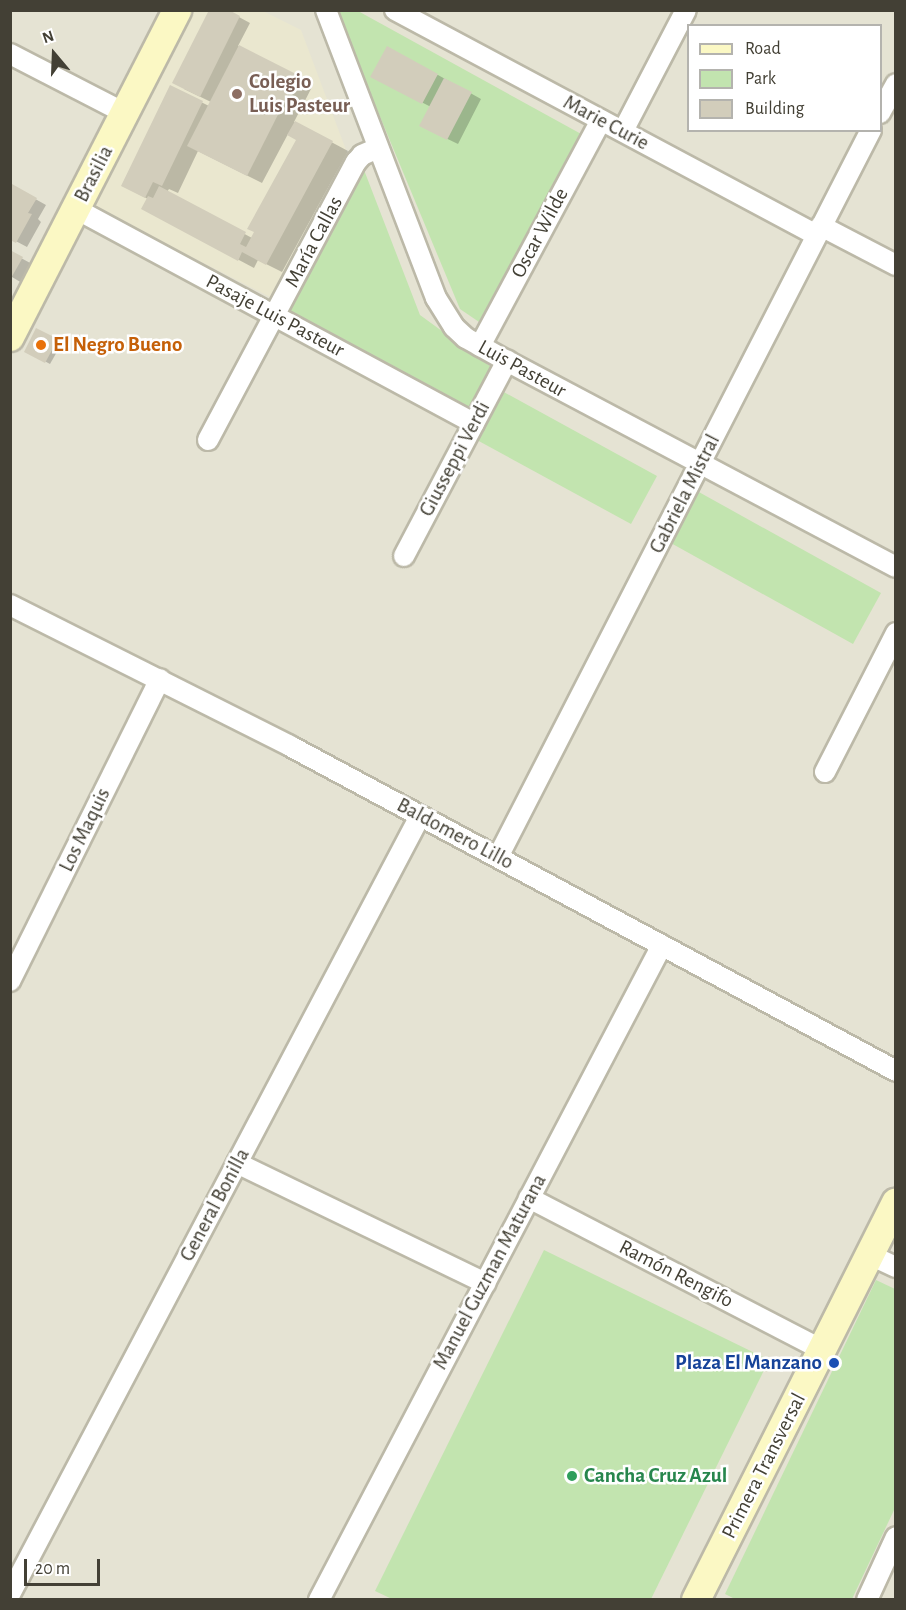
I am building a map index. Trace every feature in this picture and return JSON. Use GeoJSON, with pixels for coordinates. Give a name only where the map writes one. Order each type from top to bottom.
{"type":"FeatureCollection","features":[{"type":"Feature","properties":{"kind":"main road","name":"Brasilia"},"geometry":{"type":"LineString","coordinates":[[15,319],[76,209],[177,10]]}},
{"type":"Feature","properties":{"kind":"main road","name":"Primera Transversal"},"geometry":{"type":"LineString","coordinates":[[696,1599],[896,1203]]}},
{"type":"Feature","properties":{"kind":"street","name":"Luis Pasteur"},"geometry":{"type":"LineString","coordinates":[[326,10],[444,313],[454,327],[480,346],[507,361],[896,567]]}},
{"type":"Feature","properties":{"kind":"street","name":"Marie Curie"},"geometry":{"type":"LineString","coordinates":[[395,10],[424,17],[601,120],[819,230],[896,265]]}},
{"type":"Feature","properties":{"kind":"street"},"geometry":{"type":"LineString","coordinates":[[623,131],[686,10]]}},
{"type":"Feature","properties":{"kind":"street"},"geometry":{"type":"LineString","coordinates":[[10,54],[125,112]]}},
{"type":"Feature","properties":{"kind":"street"},"geometry":{"type":"LineString","coordinates":[[882,109],[896,84]]}},
{"type":"Feature","properties":{"kind":"street","name":"Oscar Wilde"},"geometry":{"type":"LineString","coordinates":[[480,346],[601,120]]}},
{"type":"Feature","properties":{"kind":"street","name":"Gabriela Mistral"},"geometry":{"type":"LineString","coordinates":[[498,857],[870,132]]}},
{"type":"Feature","properties":{"kind":"street","name":"María Callas"},"geometry":{"type":"LineString","coordinates":[[208,441],[357,162],[362,155],[378,148]]}},
{"type":"Feature","properties":{"kind":"street","name":"Pasaje Luis Pasteur"},"geometry":{"type":"LineString","coordinates":[[76,209],[474,423]]}},
{"type":"Feature","properties":{"kind":"street","name":"Giusseppi Verdi"},"geometry":{"type":"LineString","coordinates":[[404,556],[507,361]]}},
{"type":"Feature","properties":{"kind":"street","name":"Baldomero Lillo"},"geometry":{"type":"LineString","coordinates":[[10,605],[160,679],[896,1071]]}},
{"type":"Feature","properties":{"kind":"street"},"geometry":{"type":"LineString","coordinates":[[825,772],[896,633]]}},
{"type":"Feature","properties":{"kind":"street","name":"Los Maquis"},"geometry":{"type":"LineString","coordinates":[[10,981],[160,679]]}},
{"type":"Feature","properties":{"kind":"street","name":"General Bonilla"},"geometry":{"type":"LineString","coordinates":[[10,1594],[420,816]]}},
{"type":"Feature","properties":{"kind":"street","name":"Manuel Guzman Maturana"},"geometry":{"type":"LineString","coordinates":[[319,1599],[662,945]]}},
{"type":"Feature","properties":{"kind":"street"},"geometry":{"type":"LineString","coordinates":[[237,1163],[485,1283]]}},
{"type":"Feature","properties":{"kind":"street","name":"Ramón Rengifo"},"geometry":{"type":"LineString","coordinates":[[529,1198],[822,1350]]}},
{"type":"Feature","properties":{"kind":"street"},"geometry":{"type":"LineString","coordinates":[[870,1255],[896,1267]]}},
{"type":"Feature","properties":{"kind":"street"},"geometry":{"type":"LineString","coordinates":[[867,1599],[896,1537]]}},
{"type":"Feature","properties":{"kind":"shaded area"},"geometry":{"type":"Polygon","coordinates":[[[11,11],[895,11],[895,1599],[11,1599],[11,11]]]}},
{"type":"Feature","properties":{"kind":"shaded area","name":"Colegio Luis Pasteur"},"geometry":{"type":"Polygon","coordinates":[[[192,11],[263,11],[301,30],[349,158],[276,300],[92,206],[192,11]]]}},
{"type":"Feature","properties":{"kind":"green space"},"geometry":{"type":"Polygon","coordinates":[[[336,11],[358,11],[583,135],[482,324],[460,309],[336,11]]]}},
{"type":"Feature","properties":{"kind":"green space"},"geometry":{"type":"Polygon","coordinates":[[[364,170],[420,315],[494,369],[472,410],[290,311],[364,170]]]}},
{"type":"Feature","properties":{"kind":"green space"},"geometry":{"type":"Polygon","coordinates":[[[491,385],[657,476],[631,524],[464,433],[491,385]]]}},
{"type":"Feature","properties":{"kind":"green space"},"geometry":{"type":"Polygon","coordinates":[[[697,491],[881,593],[853,644],[669,542],[697,491]]]}},
{"type":"Feature","properties":{"kind":"green space","name":"Cancha Cruz Azul"},"geometry":{"type":"Polygon","coordinates":[[[544,1250],[769,1360],[651,1599],[392,1599],[375,1591],[544,1250]]]}},
{"type":"Feature","properties":{"kind":"green space"},"geometry":{"type":"Polygon","coordinates":[[[876,1280],[895,1289],[895,1508],[852,1599],[735,1599],[725,1594],[876,1280]]]}},
{"type":"Feature","properties":{"kind":"building"},"geometry":{"type":"Polygon","coordinates":[[[209,10],[229,10],[240,16],[200,97],[172,83],[209,10]]]}},
{"type":"Feature","properties":{"kind":"building"},"geometry":{"type":"Polygon","coordinates":[[[239,45],[298,75],[247,176],[187,146],[239,45]]]}},
{"type":"Feature","properties":{"kind":"building"},"geometry":{"type":"Polygon","coordinates":[[[387,46],[438,74],[422,104],[370,77],[387,46]]]}},
{"type":"Feature","properties":{"kind":"building"},"geometry":{"type":"Polygon","coordinates":[[[444,78],[472,92],[447,140],[419,126],[444,78]]]}},
{"type":"Feature","properties":{"kind":"building"},"geometry":{"type":"Polygon","coordinates":[[[170,85],[203,101],[162,186],[153,182],[145,198],[121,186],[170,85]]]}},
{"type":"Feature","properties":{"kind":"building"},"geometry":{"type":"Polygon","coordinates":[[[295,121],[333,141],[266,265],[242,252],[238,261],[141,209],[148,196],[153,198],[159,186],[246,232],[240,244],[246,247],[254,232],[247,229],[296,140],[287,135],[295,121]]]}},
{"type":"Feature","properties":{"kind":"building"},"geometry":{"type":"Polygon","coordinates":[[[12,184],[37,198],[28,213],[32,214],[16,243],[10,240],[12,184]]]}},
{"type":"Feature","properties":{"kind":"building"},"geometry":{"type":"Polygon","coordinates":[[[10,250],[23,257],[10,280],[10,250]]]}},
{"type":"Feature","properties":{"kind":"building","name":"El Negro Bueno"},"geometry":{"type":"Polygon","coordinates":[[[36,328],[58,339],[45,363],[24,352],[36,328]]]}},
{"type":"Feature","properties":{"kind":"place","name":"Colegio Luis Pasteur"},"geometry":{"type":"Point","coordinates":[237,94]}},
{"type":"Feature","properties":{"kind":"place","name":"El Negro Bueno"},"geometry":{"type":"Point","coordinates":[41,345]}},
{"type":"Feature","properties":{"kind":"place","name":"Plaza El Manzano"},"geometry":{"type":"Point","coordinates":[834,1363]}},
{"type":"Feature","properties":{"kind":"place","name":"Cancha Cruz Azul"},"geometry":{"type":"Point","coordinates":[572,1476]}}]}
